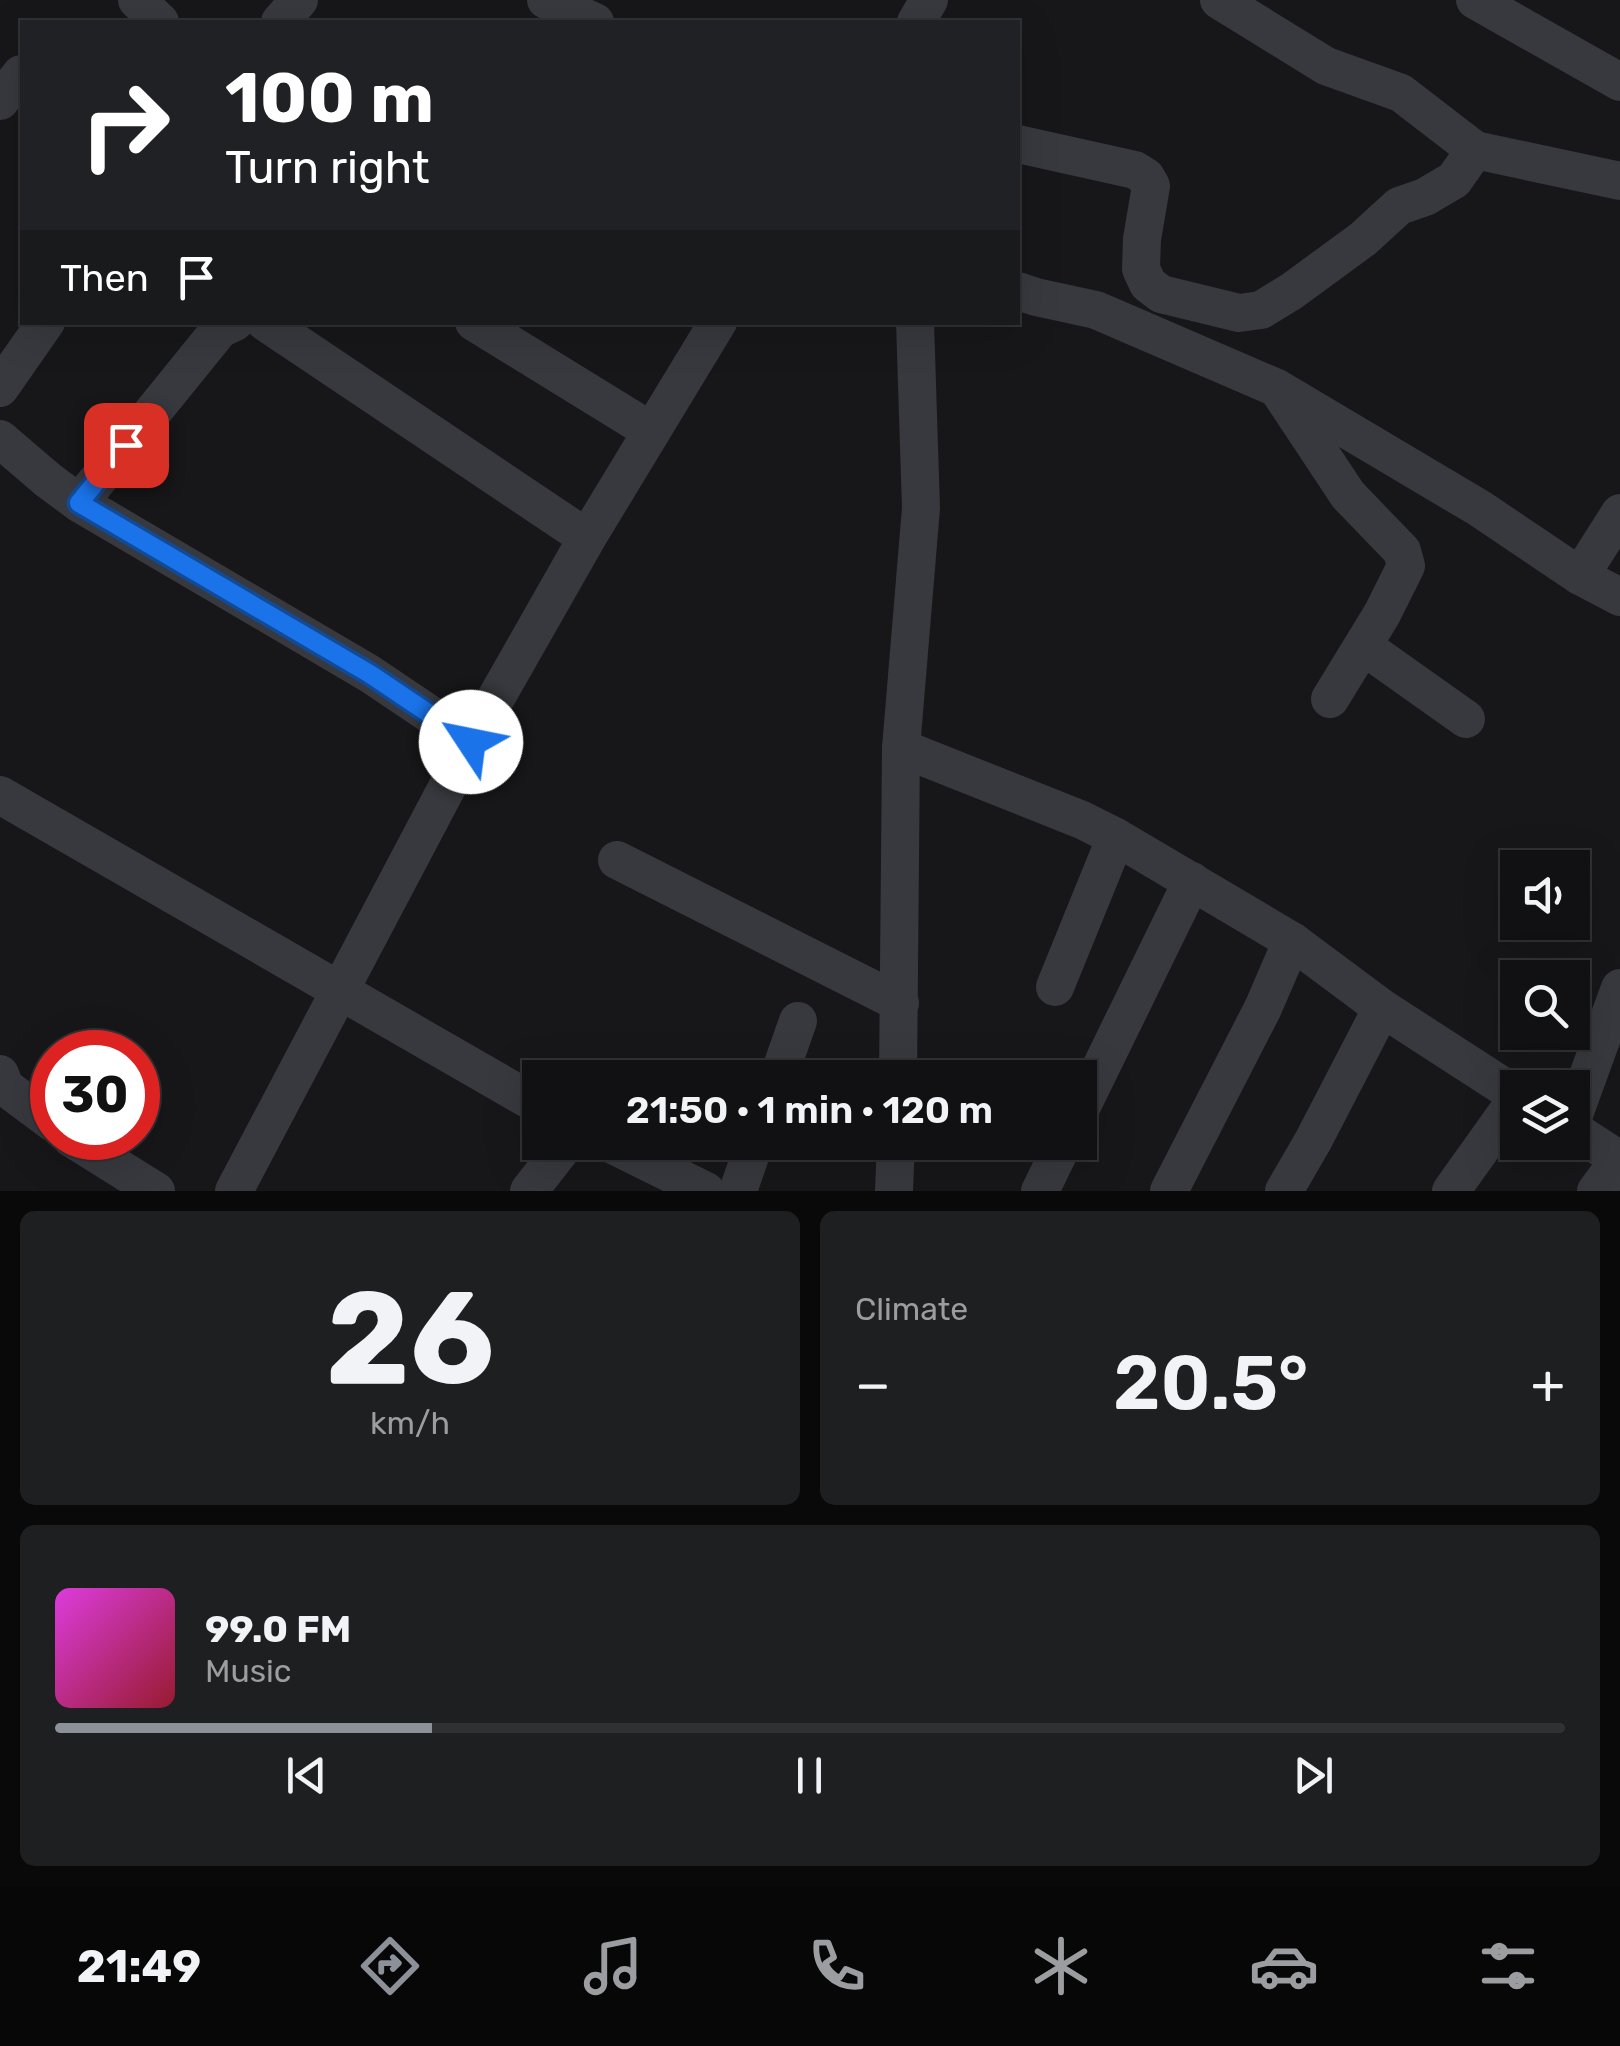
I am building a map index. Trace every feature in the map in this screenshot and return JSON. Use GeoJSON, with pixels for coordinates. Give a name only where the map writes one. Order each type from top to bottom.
{"type":"FeatureCollection","features":[{"type":"Feature","properties":{"kind":"street"},"geometry":{"type":"LineString","coordinates":[[137,0],[158,20]]}},
{"type":"Feature","properties":{"kind":"street"},"geometry":{"type":"LineString","coordinates":[[282,20],[299,0]]}},
{"type":"Feature","properties":{"kind":"street"},"geometry":{"type":"LineString","coordinates":[[546,0],[591,20]]}},
{"type":"Feature","properties":{"kind":"street"},"geometry":{"type":"LineString","coordinates":[[1219,0],[1326,66],[1401,93],[1475,150],[1620,181]]}},
{"type":"Feature","properties":{"kind":"street"},"geometry":{"type":"LineString","coordinates":[[1475,0],[1620,82]]}},
{"type":"Feature","properties":{"kind":"street"},"geometry":{"type":"LineString","coordinates":[[1020,144],[1135,170],[1146,176],[1151,186],[1142,239],[1142,268],[1148,284],[1161,294],[1239,313],[1260,310],[1292,291],[1364,239],[1399,206],[1426,197],[1454,180],[1475,150]]}},
{"type":"Feature","properties":{"kind":"street"},"geometry":{"type":"LineString","coordinates":[[1020,292],[1096,310],[1277,388],[1479,508],[1620,598]]}},
{"type":"Feature","properties":{"kind":"street"},"geometry":{"type":"LineString","coordinates":[[0,388],[44,325]]}},
{"type":"Feature","properties":{"kind":"street"},"geometry":{"type":"LineString","coordinates":[[79,503],[220,329],[229,325]]}},
{"type":"Feature","properties":{"kind":"street"},"geometry":{"type":"LineString","coordinates":[[269,325],[587,538]]}},
{"type":"Feature","properties":{"kind":"street"},"geometry":{"type":"LineString","coordinates":[[479,325],[652,431]]}},
{"type":"Feature","properties":{"kind":"street"},"geometry":{"type":"LineString","coordinates":[[234,1191],[471,742],[587,538],[716,325]]}},
{"type":"Feature","properties":{"kind":"street"},"geometry":{"type":"LineString","coordinates":[[898,1060],[901,748],[922,508],[916,325]]}},
{"type":"Feature","properties":{"kind":"street"},"geometry":{"type":"LineString","coordinates":[[1277,388],[1348,496],[1402,551],[1406,566],[1330,700]]}},
{"type":"Feature","properties":{"kind":"street"},"geometry":{"type":"LineString","coordinates":[[0,439],[79,503],[370,674],[471,742]]}},
{"type":"Feature","properties":{"kind":"street"},"geometry":{"type":"LineString","coordinates":[[1580,576],[1620,513]]}},
{"type":"Feature","properties":{"kind":"street"},"geometry":{"type":"LineString","coordinates":[[1363,646],[1466,719]]}},
{"type":"Feature","properties":{"kind":"street"},"geometry":{"type":"LineString","coordinates":[[901,748],[1116,837],[1292,941],[1382,1008],[1500,1084]]}},
{"type":"Feature","properties":{"kind":"street"},"geometry":{"type":"LineString","coordinates":[[0,795],[522,1096]]}},
{"type":"Feature","properties":{"kind":"street"},"geometry":{"type":"LineString","coordinates":[[1055,987],[1116,837]]}},
{"type":"Feature","properties":{"kind":"street"},"geometry":{"type":"LineString","coordinates":[[617,860],[900,1004]]}},
{"type":"Feature","properties":{"kind":"street"},"geometry":{"type":"LineString","coordinates":[[1097,1075],[1192,881]]}},
{"type":"Feature","properties":{"kind":"street"},"geometry":{"type":"LineString","coordinates":[[1170,1191],[1263,1008],[1292,941]]}},
{"type":"Feature","properties":{"kind":"street"},"geometry":{"type":"LineString","coordinates":[[1590,1070],[1620,988]]}},
{"type":"Feature","properties":{"kind":"street"},"geometry":{"type":"LineString","coordinates":[[1284,1191],[1382,1008]]}},
{"type":"Feature","properties":{"kind":"street"},"geometry":{"type":"LineString","coordinates":[[784,1060],[798,1021]]}},
{"type":"Feature","properties":{"kind":"street"},"geometry":{"type":"LineString","coordinates":[[2,1085],[30,1106]]}},
{"type":"Feature","properties":{"kind":"street"},"geometry":{"type":"LineString","coordinates":[[1451,1191],[1500,1122]]}},
{"type":"Feature","properties":{"kind":"street"},"geometry":{"type":"LineString","coordinates":[[1590,1140],[1619,1160],[1596,1191]]}},
{"type":"Feature","properties":{"kind":"street"},"geometry":{"type":"LineString","coordinates":[[106,1160],[156,1191]]}},
{"type":"Feature","properties":{"kind":"street"},"geometry":{"type":"LineString","coordinates":[[529,1191],[554,1160]]}},
{"type":"Feature","properties":{"kind":"street"},"geometry":{"type":"LineString","coordinates":[[738,1191],[749,1160]]}},
{"type":"Feature","properties":{"kind":"street"},"geometry":{"type":"LineString","coordinates":[[894,1191],[895,1160]]}},
{"type":"Feature","properties":{"kind":"street"},"geometry":{"type":"LineString","coordinates":[[1040,1191],[1055,1160]]}},
{"type":"Feature","properties":{"kind":"street"},"geometry":{"type":"LineString","coordinates":[[633,1176],[706,1191]]}},
{"type":"Feature","properties":{"kind":"route"},"geometry":{"type":"LineString","coordinates":[[126,445],[79,503],[370,674],[471,742]]}}]}
